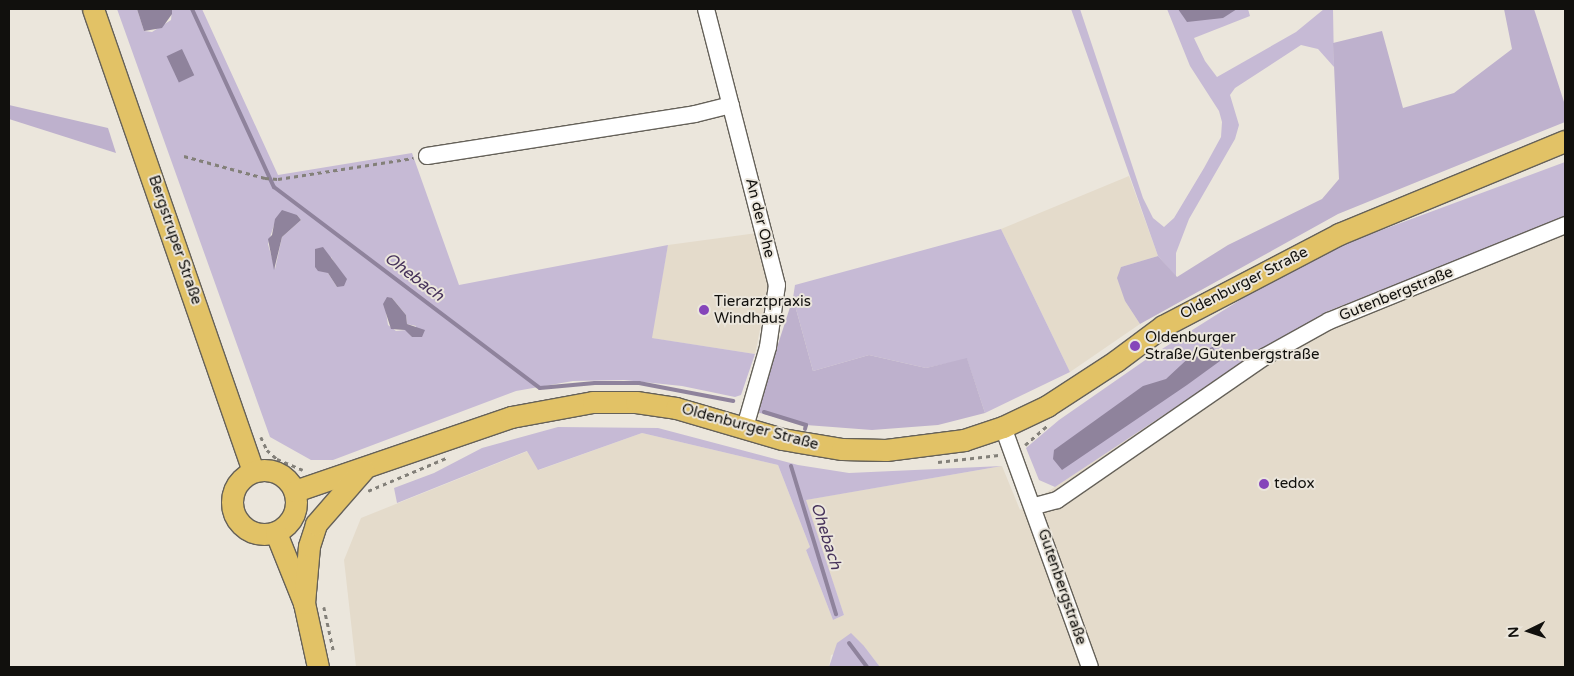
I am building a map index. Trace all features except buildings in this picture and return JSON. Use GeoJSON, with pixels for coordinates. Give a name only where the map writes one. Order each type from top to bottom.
{"type":"FeatureCollection","features":[{"type":"Feature","properties":{"kind":"main road","name":"Bergstruper Straße"},"geometry":{"type":"LineString","coordinates":[[93,9],[254,472]]}},
{"type":"Feature","properties":{"kind":"main road","name":"Oldenburger Straße"},"geometry":{"type":"LineString","coordinates":[[295,491],[364,470],[511,417],[593,402],[636,402],[676,408],[812,445],[886,450],[964,440],[1003,427],[1061,397],[1163,326],[1339,234],[1565,141]]}},
{"type":"Feature","properties":{"kind":"main road"},"geometry":{"type":"LineString","coordinates":[[268,470],[283,475],[295,491],[297,501],[291,520],[276,533],[266,535],[246,530],[234,514],[232,503],[237,484],[254,472],[268,470]]}},
{"type":"Feature","properties":{"kind":"main road"},"geometry":{"type":"LineString","coordinates":[[326,662],[313,601],[309,546],[316,524],[364,470]]}},
{"type":"Feature","properties":{"kind":"main road"},"geometry":{"type":"LineString","coordinates":[[276,533],[313,601]]}},
{"type":"Feature","properties":{"kind":"street","name":"An der Ohe"},"geometry":{"type":"LineString","coordinates":[[706,9],[777,285],[768,348],[744,427]]}},
{"type":"Feature","properties":{"kind":"street"},"geometry":{"type":"LineString","coordinates":[[427,156],[695,114],[732,105]]}},
{"type":"Feature","properties":{"kind":"street","name":"Gutenbergstraße"},"geometry":{"type":"LineString","coordinates":[[1034,506],[1057,500],[1264,357],[1329,321],[1565,225]]}},
{"type":"Feature","properties":{"kind":"street","name":"Gutenbergstraße"},"geometry":{"type":"LineString","coordinates":[[1003,427],[1034,506],[1090,667]]}},
{"type":"Feature","properties":{"kind":"path"},"geometry":{"type":"LineString","coordinates":[[184,156],[265,178],[278,178],[427,156]]}},
{"type":"Feature","properties":{"kind":"path"},"geometry":{"type":"LineString","coordinates":[[930,462],[1014,452],[1049,425]]}},
{"type":"Feature","properties":{"kind":"path"},"geometry":{"type":"LineString","coordinates":[[258,432],[267,450],[277,459],[311,474],[318,483]]}},
{"type":"Feature","properties":{"kind":"path"},"geometry":{"type":"LineString","coordinates":[[366,492],[437,464],[452,455]]}},
{"type":"Feature","properties":{"kind":"path"},"geometry":{"type":"LineString","coordinates":[[313,601],[326,662]]}},
{"type":"Feature","properties":{"kind":"shaded area"},"geometry":{"type":"Polygon","coordinates":[[[117,9],[137,9],[144,31],[152,32],[171,20],[172,9],[202,9],[278,175],[412,153],[459,285],[668,245],[652,338],[755,354],[741,395],[735,397],[682,386],[624,380],[573,381],[516,391],[333,460],[311,460],[270,437],[117,9]],[[297,215],[274,225],[268,244],[275,269],[282,237],[301,220],[297,215]],[[331,257],[328,273],[337,287],[340,272],[331,257]],[[392,298],[386,312],[388,325],[396,331],[406,330],[412,337],[416,326],[407,324],[406,315],[392,298]]]}},
{"type":"Feature","properties":{"kind":"shaded area"},"geometry":{"type":"Polygon","coordinates":[[[137,9],[172,9],[172,14],[162,28],[144,31],[137,9]]]}},
{"type":"Feature","properties":{"kind":"shaded area"},"geometry":{"type":"Polygon","coordinates":[[[1071,9],[1080,9],[1143,198],[1153,218],[1164,227],[1174,218],[1204,168],[1221,137],[1222,122],[1219,111],[1190,66],[1167,9],[1248,9],[1250,16],[1194,38],[1205,61],[1217,77],[1296,32],[1324,9],[1333,9],[1334,67],[1318,49],[1301,45],[1235,88],[1230,95],[1239,125],[1235,139],[1189,219],[1176,253],[1176,277],[1158,256],[1071,9]]]}},
{"type":"Feature","properties":{"kind":"shaded area"},"geometry":{"type":"Polygon","coordinates":[[[1178,9],[1237,9],[1223,18],[1187,22],[1178,9]]]}},
{"type":"Feature","properties":{"kind":"shaded area"},"geometry":{"type":"Polygon","coordinates":[[[1504,9],[1534,9],[1565,105],[1565,122],[1338,214],[1140,324],[1125,301],[1117,278],[1121,267],[1158,256],[1177,277],[1228,245],[1322,199],[1339,179],[1333,43],[1382,31],[1403,108],[1454,93],[1512,49],[1504,9]]]}},
{"type":"Feature","properties":{"kind":"shaded area"},"geometry":{"type":"Polygon","coordinates":[[[182,49],[194,75],[179,82],[167,56],[182,49]]]}},
{"type":"Feature","properties":{"kind":"shaded area"},"geometry":{"type":"Polygon","coordinates":[[[9,105],[108,128],[116,153],[9,119],[9,105]]]}},
{"type":"Feature","properties":{"kind":"shaded area"},"geometry":{"type":"Polygon","coordinates":[[[1565,162],[1565,217],[1326,312],[1259,352],[1055,487],[1039,480],[1026,448],[1059,420],[1154,354],[1259,288],[1344,244],[1565,162]]]}},
{"type":"Feature","properties":{"kind":"shaded area"},"geometry":{"type":"Polygon","coordinates":[[[1129,176],[1158,256],[1121,267],[1125,301],[1140,324],[1070,372],[1001,229],[1129,176]]]}},
{"type":"Feature","properties":{"kind":"shaded area"},"geometry":{"type":"Polygon","coordinates":[[[282,210],[297,215],[301,220],[282,237],[274,270],[268,239],[272,235],[275,219],[282,210]]]}},
{"type":"Feature","properties":{"kind":"shaded area"},"geometry":{"type":"Polygon","coordinates":[[[1565,217],[1565,667],[880,667],[864,646],[831,655],[829,667],[356,667],[344,560],[361,518],[528,451],[539,470],[642,433],[778,465],[810,547],[806,550],[833,620],[844,615],[805,500],[1002,466],[1020,510],[1259,352],[1326,312],[1565,217]]]}},
{"type":"Feature","properties":{"kind":"shaded area"},"geometry":{"type":"Polygon","coordinates":[[[1001,229],[1070,372],[985,413],[967,359],[926,368],[869,355],[813,371],[793,298],[795,285],[1001,229]]]}},
{"type":"Feature","properties":{"kind":"shaded area"},"geometry":{"type":"Polygon","coordinates":[[[757,233],[769,285],[755,354],[651,338],[668,245],[757,233]]]}},
{"type":"Feature","properties":{"kind":"shaded area"},"geometry":{"type":"Polygon","coordinates":[[[323,247],[347,279],[344,286],[337,287],[328,273],[318,271],[315,267],[315,249],[323,247]]]}},
{"type":"Feature","properties":{"kind":"shaded area"},"geometry":{"type":"Polygon","coordinates":[[[387,297],[392,298],[406,315],[407,324],[425,330],[422,337],[412,337],[405,330],[391,329],[383,304],[387,297]]]}},
{"type":"Feature","properties":{"kind":"shaded area"},"geometry":{"type":"Polygon","coordinates":[[[793,298],[813,371],[869,355],[926,368],[967,358],[985,413],[938,425],[872,430],[806,425],[756,412],[793,298]]]}},
{"type":"Feature","properties":{"kind":"shaded area"},"geometry":{"type":"Polygon","coordinates":[[[1213,347],[1220,361],[1187,385],[1062,470],[1053,459],[1054,450],[1143,386],[1166,379],[1195,352],[1213,347]]]}},
{"type":"Feature","properties":{"kind":"shaded area"},"geometry":{"type":"Polygon","coordinates":[[[558,427],[658,428],[798,465],[849,473],[1002,466],[806,500],[844,615],[833,620],[806,550],[810,547],[778,465],[642,433],[538,470],[527,451],[397,503],[394,488],[434,473],[482,448],[558,427]]]}},
{"type":"Feature","properties":{"kind":"shaded area"},"geometry":{"type":"Polygon","coordinates":[[[851,633],[880,667],[829,667],[837,643],[851,633]]]}},
{"type":"Feature","properties":{"kind":"waterway","name":"Ohebach"},"geometry":{"type":"LineString","coordinates":[[192,9],[274,187],[540,388],[595,383],[639,383],[733,401]]}},
{"type":"Feature","properties":{"kind":"waterway","name":"Ohebach"},"geometry":{"type":"LineString","coordinates":[[764,412],[806,425],[805,429]]}},
{"type":"Feature","properties":{"kind":"waterway","name":"Ohebach"},"geometry":{"type":"LineString","coordinates":[[791,466],[836,614]]}},
{"type":"Feature","properties":{"kind":"waterway"},"geometry":{"type":"LineString","coordinates":[[849,643],[867,667]]}},
{"type":"Feature","properties":{"kind":"place","name":"Tierarztpraxis Windhaus"},"geometry":{"type":"Point","coordinates":[704,310]}},
{"type":"Feature","properties":{"kind":"place","name":"Oldenburger Straße/Gutenbergstraße"},"geometry":{"type":"Point","coordinates":[1135,346]}},
{"type":"Feature","properties":{"kind":"place","name":"tedox"},"geometry":{"type":"Point","coordinates":[1264,484]}}]}
